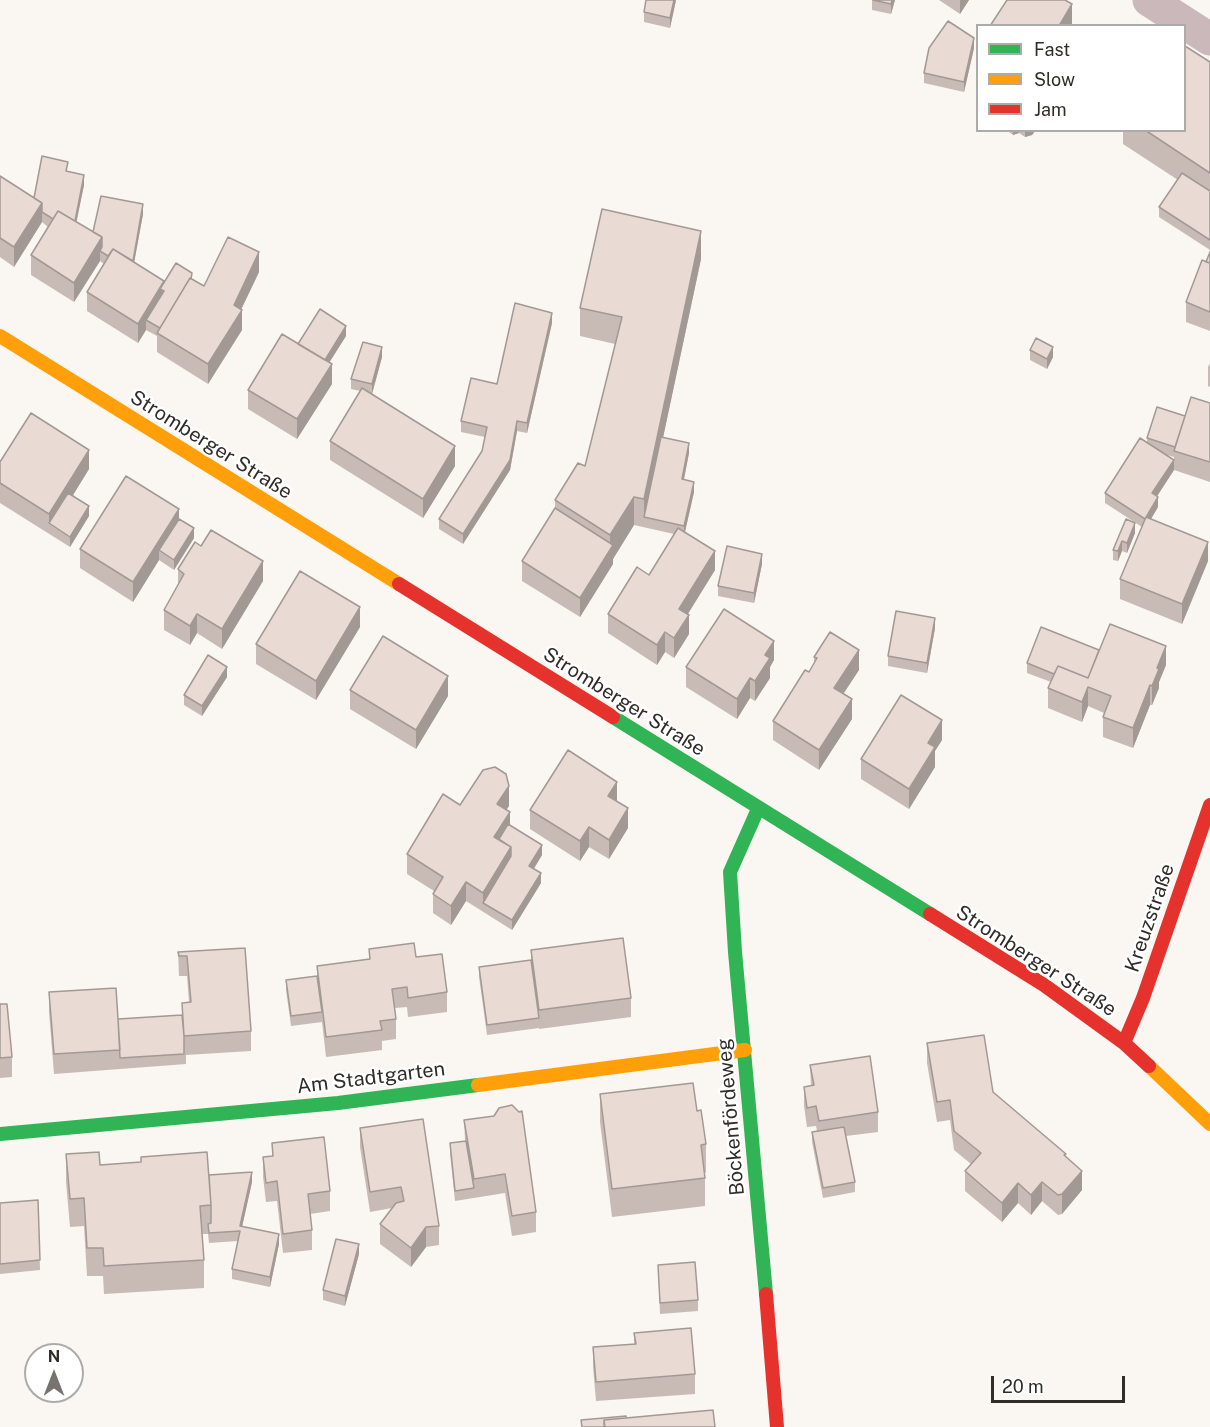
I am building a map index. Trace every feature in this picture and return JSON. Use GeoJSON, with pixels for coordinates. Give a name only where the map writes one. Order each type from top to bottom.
{"type":"FeatureCollection","features":[{"type":"Feature","properties":{"kind":"street"},"geometry":{"type":"LineString","coordinates":[[1149,0],[1210,39]]}},
{"type":"Feature","properties":{"kind":"street","name":"Stromberger Straße"},"geometry":{"type":"LineString","coordinates":[[0,336],[1044,985],[1124,1043],[1210,1124]]}},
{"type":"Feature","properties":{"kind":"street","name":"Kreuzstraße"},"geometry":{"type":"LineString","coordinates":[[1124,1043],[1143,998],[1210,805]]}},
{"type":"Feature","properties":{"kind":"street","name":"Böckenfördeweg"},"geometry":{"type":"LineString","coordinates":[[758,809],[730,872],[777,1427]]}},
{"type":"Feature","properties":{"kind":"street","name":"Am Stadtgarten"},"geometry":{"type":"LineString","coordinates":[[0,1134],[338,1103],[745,1050]]}},
{"type":"Feature","properties":{"kind":"building"},"geometry":{"type":"Polygon","coordinates":[[[646,0],[674,0],[670,18],[644,12],[646,0]]]}},
{"type":"Feature","properties":{"kind":"building"},"geometry":{"type":"Polygon","coordinates":[[[873,0],[892,0],[891,4],[873,0]]]}},
{"type":"Feature","properties":{"kind":"building"},"geometry":{"type":"Polygon","coordinates":[[[1007,0],[1065,0],[1072,4],[1060,24],[991,24],[1007,0]]]}},
{"type":"Feature","properties":{"kind":"building"},"geometry":{"type":"Polygon","coordinates":[[[948,21],[974,38],[964,82],[924,73],[929,48],[948,21]]]}},
{"type":"Feature","properties":{"kind":"building"},"geometry":{"type":"Polygon","coordinates":[[[1186,47],[1210,62],[1210,173],[1148,132],[1186,132],[1186,47]]]}},
{"type":"Feature","properties":{"kind":"building"},"geometry":{"type":"Polygon","coordinates":[[[42,156],[68,162],[66,171],[84,175],[75,221],[58,211],[53,219],[42,212],[42,203],[34,198],[42,156]]]}},
{"type":"Feature","properties":{"kind":"building"},"geometry":{"type":"Polygon","coordinates":[[[1182,173],[1210,191],[1210,240],[1159,207],[1182,173]]]}},
{"type":"Feature","properties":{"kind":"building"},"geometry":{"type":"Polygon","coordinates":[[[0,176],[42,203],[14,247],[0,238],[0,176]]]}},
{"type":"Feature","properties":{"kind":"building"},"geometry":{"type":"Polygon","coordinates":[[[101,196],[143,204],[133,261],[113,249],[108,256],[100,251],[102,237],[93,232],[101,196]]]}},
{"type":"Feature","properties":{"kind":"building"},"geometry":{"type":"Polygon","coordinates":[[[602,209],[701,231],[644,499],[634,497],[610,535],[555,500],[578,463],[585,466],[622,317],[580,308],[602,209]]]}},
{"type":"Feature","properties":{"kind":"building"},"geometry":{"type":"Polygon","coordinates":[[[58,211],[102,237],[74,283],[31,255],[58,211]]]}},
{"type":"Feature","properties":{"kind":"building"},"geometry":{"type":"Polygon","coordinates":[[[228,237],[259,252],[234,305],[242,310],[208,364],[157,333],[190,278],[204,286],[228,237]]]}},
{"type":"Feature","properties":{"kind":"building"},"geometry":{"type":"Polygon","coordinates":[[[113,249],[164,281],[138,324],[87,292],[113,249]]]}},
{"type":"Feature","properties":{"kind":"building"},"geometry":{"type":"Polygon","coordinates":[[[1202,260],[1210,263],[1210,312],[1186,302],[1202,260]]]}},
{"type":"Feature","properties":{"kind":"building"},"geometry":{"type":"Polygon","coordinates":[[[176,263],[192,273],[191,279],[160,328],[146,320],[164,291],[160,289],[176,263]]]}},
{"type":"Feature","properties":{"kind":"building"},"geometry":{"type":"Polygon","coordinates":[[[515,303],[552,313],[527,423],[517,421],[510,460],[463,534],[439,519],[482,451],[487,427],[461,421],[471,378],[497,384],[515,303]]]}},
{"type":"Feature","properties":{"kind":"building"},"geometry":{"type":"Polygon","coordinates":[[[320,309],[346,326],[325,360],[298,344],[320,309]]]}},
{"type":"Feature","properties":{"kind":"building"},"geometry":{"type":"Polygon","coordinates":[[[282,334],[332,364],[297,419],[248,390],[282,334]]]}},
{"type":"Feature","properties":{"kind":"building"},"geometry":{"type":"Polygon","coordinates":[[[1036,338],[1053,347],[1047,359],[1030,350],[1036,338]]]}},
{"type":"Feature","properties":{"kind":"building"},"geometry":{"type":"Polygon","coordinates":[[[363,342],[382,347],[372,384],[351,379],[363,342]]]}},
{"type":"Feature","properties":{"kind":"building"},"geometry":{"type":"Polygon","coordinates":[[[362,388],[455,446],[423,499],[330,441],[362,388]]]}},
{"type":"Feature","properties":{"kind":"building"},"geometry":{"type":"Polygon","coordinates":[[[1191,397],[1210,403],[1210,462],[1174,451],[1191,397]]]}},
{"type":"Feature","properties":{"kind":"building"},"geometry":{"type":"Polygon","coordinates":[[[1157,407],[1185,416],[1175,447],[1147,438],[1157,407]]]}},
{"type":"Feature","properties":{"kind":"building"},"geometry":{"type":"Polygon","coordinates":[[[31,413],[89,450],[49,514],[0,483],[0,462],[31,413]]]}},
{"type":"Feature","properties":{"kind":"building"},"geometry":{"type":"Polygon","coordinates":[[[661,437],[689,443],[682,479],[694,482],[684,526],[644,517],[661,437]]]}},
{"type":"Feature","properties":{"kind":"building"},"geometry":{"type":"Polygon","coordinates":[[[1140,438],[1174,460],[1152,493],[1158,497],[1145,519],[1105,493],[1140,438]]]}},
{"type":"Feature","properties":{"kind":"building"},"geometry":{"type":"Polygon","coordinates":[[[126,476],[179,509],[133,582],[80,549],[126,476]]]}},
{"type":"Feature","properties":{"kind":"building"},"geometry":{"type":"Polygon","coordinates":[[[68,493],[89,506],[70,537],[49,523],[68,493]]]}},
{"type":"Feature","properties":{"kind":"building"},"geometry":{"type":"Polygon","coordinates":[[[555,508],[613,545],[580,598],[522,561],[555,508]]]}},
{"type":"Feature","properties":{"kind":"building"},"geometry":{"type":"Polygon","coordinates":[[[1146,517],[1208,542],[1182,604],[1120,579],[1146,517]]]}},
{"type":"Feature","properties":{"kind":"building"},"geometry":{"type":"Polygon","coordinates":[[[179,519],[194,528],[174,560],[159,550],[179,519]]]}},
{"type":"Feature","properties":{"kind":"building"},"geometry":{"type":"Polygon","coordinates":[[[1126,519],[1135,523],[1127,543],[1122,541],[1118,551],[1113,550],[1126,519]]]}},
{"type":"Feature","properties":{"kind":"building"},"geometry":{"type":"Polygon","coordinates":[[[678,528],[715,551],[679,609],[689,615],[674,638],[665,632],[657,645],[608,614],[637,567],[649,575],[678,528]]]}},
{"type":"Feature","properties":{"kind":"building"},"geometry":{"type":"Polygon","coordinates":[[[211,530],[263,561],[222,629],[197,614],[190,626],[164,610],[184,574],[178,569],[195,542],[201,546],[211,530]]]}},
{"type":"Feature","properties":{"kind":"building"},"geometry":{"type":"Polygon","coordinates":[[[727,546],[762,554],[754,593],[718,586],[727,546]]]}},
{"type":"Feature","properties":{"kind":"building"},"geometry":{"type":"Polygon","coordinates":[[[300,571],[360,607],[316,681],[256,644],[300,571]]]}},
{"type":"Feature","properties":{"kind":"building"},"geometry":{"type":"Polygon","coordinates":[[[724,609],[774,641],[765,655],[770,658],[755,681],[750,678],[737,699],[686,667],[724,609]]]}},
{"type":"Feature","properties":{"kind":"building"},"geometry":{"type":"Polygon","coordinates":[[[896,611],[935,618],[927,663],[888,656],[896,611]]]}},
{"type":"Feature","properties":{"kind":"building"},"geometry":{"type":"Polygon","coordinates":[[[1110,624],[1166,646],[1157,668],[1159,669],[1133,728],[1103,717],[1111,696],[1088,687],[1082,702],[1048,688],[1058,666],[1088,678],[1110,624]]]}},
{"type":"Feature","properties":{"kind":"building"},"geometry":{"type":"Polygon","coordinates":[[[1041,627],[1099,650],[1088,678],[1058,666],[1054,674],[1027,663],[1041,627]]]}},
{"type":"Feature","properties":{"kind":"building"},"geometry":{"type":"Polygon","coordinates":[[[830,632],[859,650],[834,688],[852,699],[819,750],[773,721],[805,670],[809,672],[817,658],[814,657],[830,632]]]}},
{"type":"Feature","properties":{"kind":"building"},"geometry":{"type":"Polygon","coordinates":[[[383,636],[448,676],[416,730],[350,690],[383,636]]]}},
{"type":"Feature","properties":{"kind":"building"},"geometry":{"type":"Polygon","coordinates":[[[208,655],[227,667],[202,706],[184,695],[208,655]]]}},
{"type":"Feature","properties":{"kind":"building"},"geometry":{"type":"Polygon","coordinates":[[[901,695],[942,720],[928,743],[935,747],[909,789],[861,759],[901,695]]]}},
{"type":"Feature","properties":{"kind":"building"},"geometry":{"type":"Polygon","coordinates":[[[568,750],[617,782],[608,796],[628,808],[609,840],[589,827],[580,841],[530,810],[568,750]]]}},
{"type":"Feature","properties":{"kind":"building"},"geometry":{"type":"Polygon","coordinates":[[[495,767],[506,774],[509,786],[497,804],[510,812],[494,837],[511,847],[483,893],[466,882],[451,906],[433,894],[443,877],[407,854],[443,794],[460,805],[483,770],[495,767]]]}},
{"type":"Feature","properties":{"kind":"building"},"geometry":{"type":"Polygon","coordinates":[[[508,824],[542,845],[529,866],[541,873],[512,920],[483,903],[511,856],[511,847],[499,839],[508,824]]]}},
{"type":"Feature","properties":{"kind":"building"},"geometry":{"type":"Polygon","coordinates":[[[623,938],[631,998],[539,1010],[531,950],[623,938]]]}},
{"type":"Feature","properties":{"kind":"building"},"geometry":{"type":"Polygon","coordinates":[[[414,943],[416,957],[442,954],[447,992],[408,998],[407,987],[392,989],[396,1019],[380,1021],[382,1030],[326,1037],[317,966],[370,959],[369,949],[414,943]]]}},
{"type":"Feature","properties":{"kind":"building"},"geometry":{"type":"Polygon","coordinates":[[[245,948],[251,1031],[184,1036],[182,1003],[191,1002],[187,956],[179,956],[178,952],[245,948]]]}},
{"type":"Feature","properties":{"kind":"building"},"geometry":{"type":"Polygon","coordinates":[[[531,960],[539,1018],[487,1025],[479,967],[531,960]]]}},
{"type":"Feature","properties":{"kind":"building"},"geometry":{"type":"Polygon","coordinates":[[[317,976],[322,1012],[291,1016],[286,980],[317,976]]]}},
{"type":"Feature","properties":{"kind":"building"},"geometry":{"type":"Polygon","coordinates":[[[116,988],[120,1050],[54,1054],[49,992],[116,988]]]}},
{"type":"Feature","properties":{"kind":"building"},"geometry":{"type":"Polygon","coordinates":[[[0,1004],[7,1004],[12,1057],[0,1058],[0,1004]]]}},
{"type":"Feature","properties":{"kind":"building"},"geometry":{"type":"Polygon","coordinates":[[[182,1015],[184,1054],[120,1058],[118,1019],[182,1015]]]}},
{"type":"Feature","properties":{"kind":"building"},"geometry":{"type":"Polygon","coordinates":[[[984,1035],[993,1092],[1066,1154],[1064,1155],[1082,1171],[1062,1194],[1058,1195],[1042,1182],[1031,1195],[1018,1183],[1002,1203],[965,1171],[981,1153],[954,1131],[950,1100],[937,1102],[927,1043],[984,1035]]]}},
{"type":"Feature","properties":{"kind":"building"},"geometry":{"type":"Polygon","coordinates":[[[870,1056],[878,1112],[819,1121],[816,1106],[807,1108],[804,1087],[814,1085],[810,1065],[870,1056]]]}},
{"type":"Feature","properties":{"kind":"building"},"geometry":{"type":"Polygon","coordinates":[[[693,1083],[697,1111],[701,1110],[706,1144],[701,1145],[705,1178],[612,1189],[600,1094],[693,1083]]]}},
{"type":"Feature","properties":{"kind":"building"},"geometry":{"type":"Polygon","coordinates":[[[512,1105],[519,1112],[522,1111],[536,1212],[512,1216],[505,1174],[474,1179],[464,1120],[494,1116],[499,1108],[512,1105]]]}},
{"type":"Feature","properties":{"kind":"building"},"geometry":{"type":"Polygon","coordinates":[[[423,1119],[439,1226],[426,1227],[411,1248],[380,1224],[396,1203],[404,1201],[401,1187],[370,1192],[360,1128],[423,1119]]]}},
{"type":"Feature","properties":{"kind":"building"},"geometry":{"type":"Polygon","coordinates":[[[844,1127],[855,1182],[823,1188],[812,1132],[844,1127]]]}},
{"type":"Feature","properties":{"kind":"building"},"geometry":{"type":"Polygon","coordinates":[[[324,1137],[330,1191],[308,1194],[312,1230],[283,1234],[277,1181],[266,1183],[263,1157],[273,1156],[272,1143],[324,1137]]]}},
{"type":"Feature","properties":{"kind":"building"},"geometry":{"type":"Polygon","coordinates":[[[466,1141],[474,1188],[455,1191],[450,1143],[466,1141]]]}},
{"type":"Feature","properties":{"kind":"building"},"geometry":{"type":"Polygon","coordinates":[[[99,1152],[100,1165],[141,1162],[141,1157],[207,1152],[211,1205],[200,1206],[204,1260],[104,1266],[103,1248],[87,1248],[84,1198],[70,1199],[66,1154],[99,1152]]]}},
{"type":"Feature","properties":{"kind":"building"},"geometry":{"type":"Polygon","coordinates":[[[252,1172],[240,1226],[279,1234],[270,1277],[232,1269],[240,1231],[209,1233],[211,1205],[209,1175],[252,1172]]]}},
{"type":"Feature","properties":{"kind":"building"},"geometry":{"type":"Polygon","coordinates":[[[38,1200],[40,1260],[0,1264],[0,1203],[38,1200]]]}},
{"type":"Feature","properties":{"kind":"building"},"geometry":{"type":"Polygon","coordinates":[[[336,1239],[359,1244],[345,1296],[323,1290],[336,1239]]]}},
{"type":"Feature","properties":{"kind":"building"},"geometry":{"type":"Polygon","coordinates":[[[695,1262],[698,1300],[660,1303],[658,1265],[695,1262]]]}},
{"type":"Feature","properties":{"kind":"building"},"geometry":{"type":"Polygon","coordinates":[[[691,1328],[695,1374],[596,1382],[593,1347],[636,1344],[634,1333],[691,1328]]]}},
{"type":"Feature","properties":{"kind":"building"},"geometry":{"type":"Polygon","coordinates":[[[713,1410],[715,1427],[605,1427],[604,1420],[713,1410]]]}},
{"type":"Feature","properties":{"kind":"building"},"geometry":{"type":"Polygon","coordinates":[[[626,1416],[626,1418],[604,1420],[604,1427],[582,1427],[581,1420],[626,1416]]]}},
{"type":"Feature","properties":{"kind":"traffic: fast"},"geometry":{"type":"LineString","coordinates":[[613,717],[930,914]]}},
{"type":"Feature","properties":{"kind":"traffic: fast"},"geometry":{"type":"LineString","coordinates":[[758,809],[730,872],[735,952],[766,1294]]}},
{"type":"Feature","properties":{"kind":"traffic: fast"},"geometry":{"type":"LineString","coordinates":[[0,1134],[338,1103],[478,1085]]}},
{"type":"Feature","properties":{"kind":"traffic: slow"},"geometry":{"type":"LineString","coordinates":[[0,336],[399,584]]}},
{"type":"Feature","properties":{"kind":"traffic: slow"},"geometry":{"type":"LineString","coordinates":[[478,1085],[745,1050]]}},
{"type":"Feature","properties":{"kind":"traffic: slow"},"geometry":{"type":"LineString","coordinates":[[1149,1066],[1210,1124]]}},
{"type":"Feature","properties":{"kind":"traffic: jam"},"geometry":{"type":"LineString","coordinates":[[399,584],[613,717]]}},
{"type":"Feature","properties":{"kind":"traffic: jam"},"geometry":{"type":"LineString","coordinates":[[1124,1043],[1143,998],[1210,805]]}},
{"type":"Feature","properties":{"kind":"traffic: jam"},"geometry":{"type":"LineString","coordinates":[[930,914],[1044,985],[1124,1043],[1149,1066]]}},
{"type":"Feature","properties":{"kind":"traffic: jam"},"geometry":{"type":"LineString","coordinates":[[766,1294],[777,1427]]}}]}
